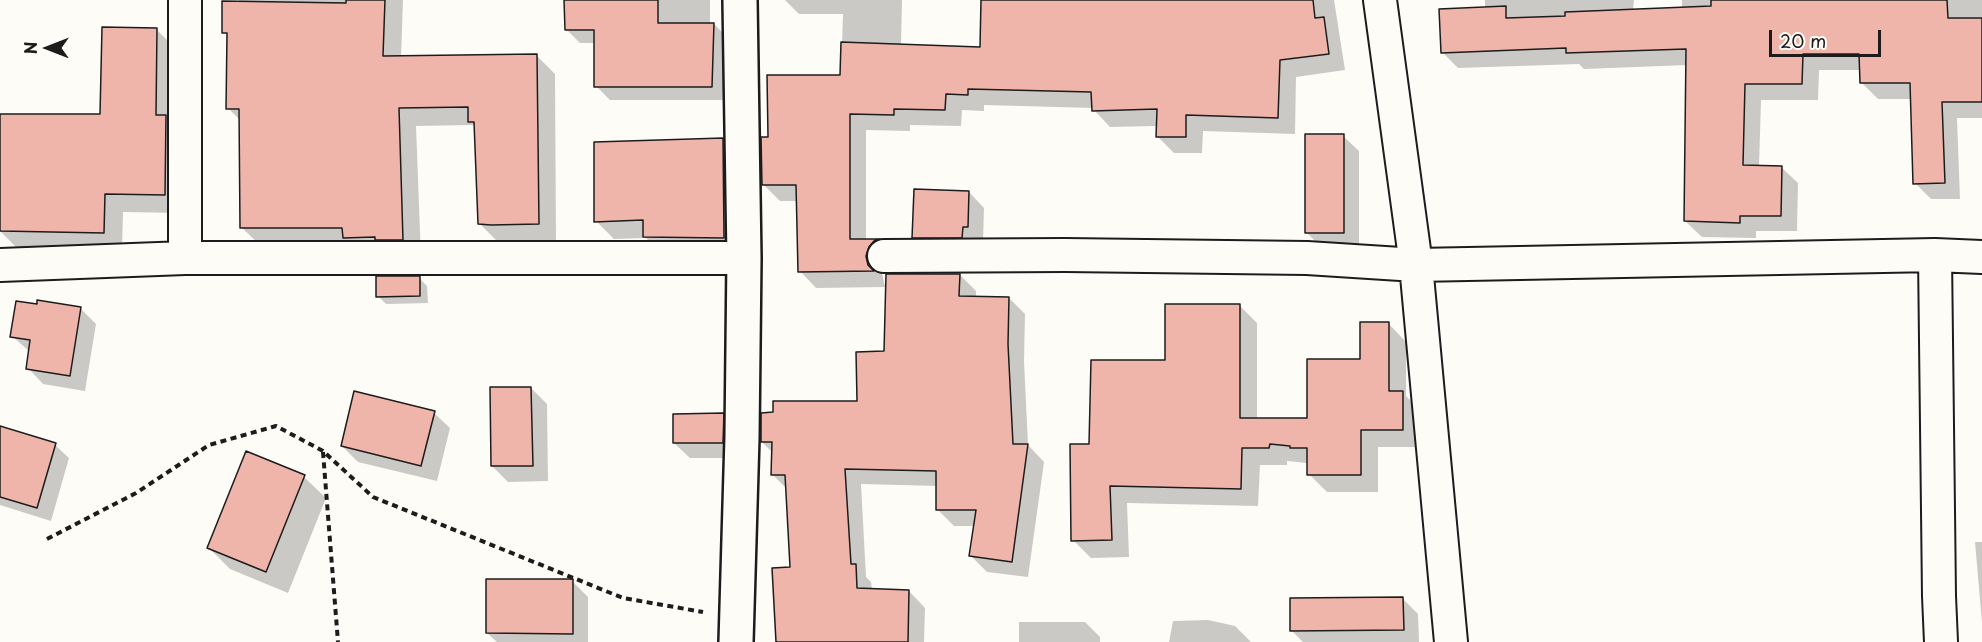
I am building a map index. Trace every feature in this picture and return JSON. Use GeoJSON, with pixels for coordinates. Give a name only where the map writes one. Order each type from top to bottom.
{"type":"FeatureCollection","features":[{"type":"Feature","properties":{"kind":"street"},"geometry":{"type":"LineString","coordinates":[[185,0],[185,258]]}},
{"type":"Feature","properties":{"kind":"street"},"geometry":{"type":"LineString","coordinates":[[736,630],[742,437],[744,258],[740,0]]}},
{"type":"Feature","properties":{"kind":"street"},"geometry":{"type":"LineString","coordinates":[[1380,0],[1416,265],[1451,642]]}},
{"type":"Feature","properties":{"kind":"street"},"geometry":{"type":"LineString","coordinates":[[884,256],[1065,255],[1307,258],[1416,265],[1935,255],[1982,257]]}},
{"type":"Feature","properties":{"kind":"street"},"geometry":{"type":"LineString","coordinates":[[1935,255],[1938,596],[1941,642]]}},
{"type":"Feature","properties":{"kind":"street"},"geometry":{"type":"LineString","coordinates":[[0,265],[185,258],[744,258]]}},
{"type":"Feature","properties":{"kind":"path"},"geometry":{"type":"LineString","coordinates":[[47,539],[136,494],[209,445],[276,426],[322,452],[373,497],[623,598],[736,630]]}},
{"type":"Feature","properties":{"kind":"path"},"geometry":{"type":"LineString","coordinates":[[322,452],[338,642]]}},
{"type":"Feature","properties":{"kind":"building"},"geometry":{"type":"Polygon","coordinates":[[[346,0],[385,0],[383,56],[537,54],[539,224],[478,224],[474,122],[468,122],[468,107],[399,108],[403,240],[375,240],[375,237],[343,238],[342,228],[240,228],[239,109],[226,109],[227,33],[222,33],[222,1],[346,3],[346,0]]]}},
{"type":"Feature","properties":{"kind":"building"},"geometry":{"type":"Polygon","coordinates":[[[564,0],[658,0],[658,23],[714,23],[712,87],[594,87],[594,30],[565,30],[564,0]]]}},
{"type":"Feature","properties":{"kind":"building"},"geometry":{"type":"Polygon","coordinates":[[[981,0],[1313,0],[1315,18],[1324,17],[1329,54],[1280,60],[1278,118],[1186,115],[1186,137],[1156,137],[1157,109],[1092,111],[1091,92],[968,89],[968,95],[946,94],[945,110],[894,109],[894,115],[850,114],[850,239],[880,239],[874,241],[869,247],[866,256],[868,265],[874,271],[798,272],[796,185],[762,185],[761,137],[768,137],[767,75],[840,75],[841,42],[980,47],[981,0]]]}},
{"type":"Feature","properties":{"kind":"building"},"geometry":{"type":"Polygon","coordinates":[[[1711,0],[1947,0],[1948,18],[1982,18],[1982,102],[1942,102],[1945,183],[1913,184],[1910,83],[1860,83],[1859,54],[1803,54],[1802,84],[1745,84],[1743,165],[1782,166],[1781,216],[1740,216],[1740,223],[1684,221],[1686,49],[1566,53],[1566,48],[1441,53],[1439,9],[1506,6],[1506,18],[1565,16],[1565,12],[1711,6],[1711,0]]]}},
{"type":"Feature","properties":{"kind":"building"},"geometry":{"type":"Polygon","coordinates":[[[102,27],[157,28],[156,115],[166,115],[165,195],[105,194],[104,233],[0,231],[0,114],[100,114],[102,27]]]}},
{"type":"Feature","properties":{"kind":"building"},"geometry":{"type":"Polygon","coordinates":[[[1305,134],[1344,134],[1344,233],[1305,233],[1305,134]]]}},
{"type":"Feature","properties":{"kind":"building"},"geometry":{"type":"Polygon","coordinates":[[[723,138],[724,238],[643,237],[643,220],[594,222],[594,142],[723,138]]]}},
{"type":"Feature","properties":{"kind":"building"},"geometry":{"type":"Polygon","coordinates":[[[914,189],[969,191],[968,227],[963,227],[962,238],[912,238],[914,189]]]}},
{"type":"Feature","properties":{"kind":"building"},"geometry":{"type":"Polygon","coordinates":[[[886,274],[960,274],[959,296],[1009,297],[1008,344],[1013,444],[1028,444],[1012,562],[969,556],[976,510],[936,510],[936,471],[845,469],[851,564],[856,564],[857,588],[909,590],[908,642],[776,642],[772,568],[790,567],[785,475],[771,475],[772,442],[761,442],[761,413],[773,412],[773,401],[857,401],[856,352],[884,351],[886,274]]]}},
{"type":"Feature","properties":{"kind":"building"},"geometry":{"type":"Polygon","coordinates":[[[376,276],[420,276],[420,296],[376,297],[376,276]]]}},
{"type":"Feature","properties":{"kind":"building"},"geometry":{"type":"Polygon","coordinates":[[[37,300],[81,307],[70,376],[26,369],[30,340],[10,337],[16,301],[37,304],[37,300]]]}},
{"type":"Feature","properties":{"kind":"building"},"geometry":{"type":"Polygon","coordinates":[[[1165,304],[1240,304],[1240,418],[1307,418],[1307,359],[1360,359],[1360,322],[1389,322],[1389,391],[1403,391],[1403,430],[1361,430],[1361,475],[1307,475],[1307,448],[1290,448],[1290,446],[1270,444],[1269,448],[1242,448],[1241,489],[1110,486],[1112,540],[1071,541],[1070,444],[1089,444],[1091,360],[1165,360],[1165,304]]]}},
{"type":"Feature","properties":{"kind":"building"},"geometry":{"type":"Polygon","coordinates":[[[490,387],[531,387],[533,466],[491,466],[490,387]]]}},
{"type":"Feature","properties":{"kind":"building"},"geometry":{"type":"Polygon","coordinates":[[[354,391],[435,411],[421,466],[341,446],[354,391]]]}},
{"type":"Feature","properties":{"kind":"building"},"geometry":{"type":"Polygon","coordinates":[[[724,413],[723,443],[673,443],[673,414],[724,413]]]}},
{"type":"Feature","properties":{"kind":"building"},"geometry":{"type":"Polygon","coordinates":[[[0,426],[56,443],[37,508],[0,497],[0,426]]]}},
{"type":"Feature","properties":{"kind":"building"},"geometry":{"type":"Polygon","coordinates":[[[246,451],[305,475],[266,572],[207,548],[246,451]]]}},
{"type":"Feature","properties":{"kind":"building"},"geometry":{"type":"Polygon","coordinates":[[[486,579],[573,579],[573,634],[486,633],[486,579]]]}},
{"type":"Feature","properties":{"kind":"building"},"geometry":{"type":"Polygon","coordinates":[[[1403,597],[1404,630],[1290,631],[1290,598],[1403,597]]]}}]}
